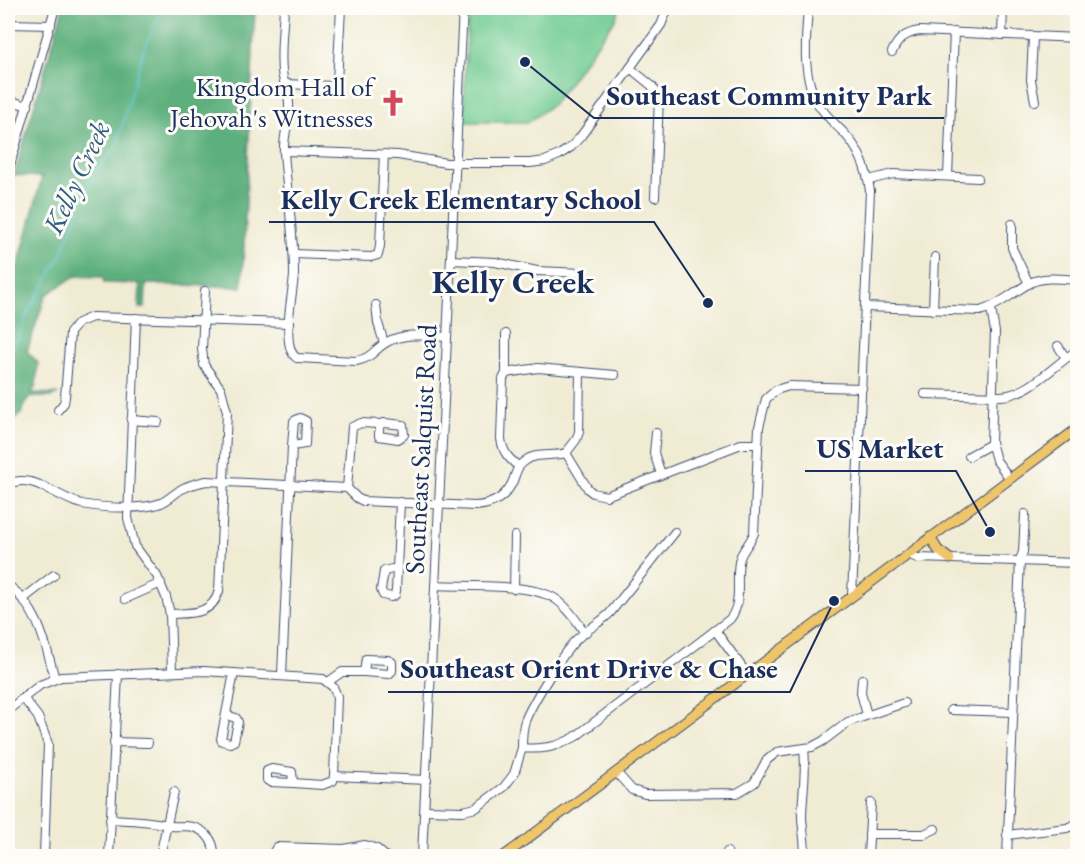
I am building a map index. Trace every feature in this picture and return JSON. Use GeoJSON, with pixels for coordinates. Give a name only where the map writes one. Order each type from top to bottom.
{"type":"FeatureCollection","features":[{"type":"Feature","properties":{"kind":"main road"},"geometry":{"type":"LineString","coordinates":[[504,856],[1077,428]]}},
{"type":"Feature","properties":{"kind":"main road"},"geometry":{"type":"LineString","coordinates":[[930,537],[938,550],[950,559]]}},
{"type":"Feature","properties":{"kind":"street"},"geometry":{"type":"LineString","coordinates":[[8,172],[55,8]]}},
{"type":"Feature","properties":{"kind":"street"},"geometry":{"type":"LineString","coordinates":[[284,8],[281,65],[289,108],[284,152],[294,254],[289,322],[291,355],[297,358],[365,359],[374,354],[384,343],[405,336],[447,337]]}},
{"type":"Feature","properties":{"kind":"street"},"geometry":{"type":"LineString","coordinates":[[285,84],[334,86],[337,82],[341,8]]}},
{"type":"Feature","properties":{"kind":"street","name":"Southeast Salquist Road"},"geometry":{"type":"LineString","coordinates":[[422,856],[463,8]]}},
{"type":"Feature","properties":{"kind":"street"},"geometry":{"type":"LineString","coordinates":[[284,152],[384,154],[456,162],[530,163],[545,161],[571,147],[581,136],[660,25],[668,8]]}},
{"type":"Feature","properties":{"kind":"street"},"geometry":{"type":"LineString","coordinates":[[808,8],[806,58],[810,85],[823,111],[858,152],[869,180],[870,202],[852,596]]}},
{"type":"Feature","properties":{"kind":"street"},"geometry":{"type":"LineString","coordinates":[[1002,35],[1003,8]]}},
{"type":"Feature","properties":{"kind":"street"},"geometry":{"type":"LineString","coordinates":[[8,24],[51,25]]}},
{"type":"Feature","properties":{"kind":"street"},"geometry":{"type":"LineString","coordinates":[[892,52],[897,41],[913,32],[1077,38]]}},
{"type":"Feature","properties":{"kind":"street"},"geometry":{"type":"LineString","coordinates":[[948,176],[954,32]]}},
{"type":"Feature","properties":{"kind":"street"},"geometry":{"type":"LineString","coordinates":[[1033,37],[1031,80],[1035,101]]}},
{"type":"Feature","properties":{"kind":"street"},"geometry":{"type":"LineString","coordinates":[[630,68],[652,86],[659,97],[656,197]]}},
{"type":"Feature","properties":{"kind":"street"},"geometry":{"type":"LineString","coordinates":[[8,100],[28,105]]}},
{"type":"Feature","properties":{"kind":"street"},"geometry":{"type":"LineString","coordinates":[[294,254],[370,257],[378,255],[381,246],[384,154]]}},
{"type":"Feature","properties":{"kind":"street"},"geometry":{"type":"LineString","coordinates":[[869,180],[893,174],[978,177]]}},
{"type":"Feature","properties":{"kind":"street"},"geometry":{"type":"LineString","coordinates":[[1012,224],[1012,248],[1029,284]]}},
{"type":"Feature","properties":{"kind":"street"},"geometry":{"type":"LineString","coordinates":[[933,309],[935,257]]}},
{"type":"Feature","properties":{"kind":"street"},"geometry":{"type":"LineString","coordinates":[[451,260],[506,264],[537,272],[583,273]]}},
{"type":"Feature","properties":{"kind":"street"},"geometry":{"type":"LineString","coordinates":[[865,307],[980,311],[990,309],[1029,284],[1053,279],[1077,280]]}},
{"type":"Feature","properties":{"kind":"street"},"geometry":{"type":"LineString","coordinates":[[170,614],[203,611],[208,608],[217,597],[220,584],[228,412],[221,389],[204,365],[202,349],[205,291]]}},
{"type":"Feature","properties":{"kind":"street"},"geometry":{"type":"LineString","coordinates":[[990,309],[994,332],[991,444],[996,460],[1010,479]]}},
{"type":"Feature","properties":{"kind":"street"},"geometry":{"type":"LineString","coordinates":[[379,310],[384,343]]}},
{"type":"Feature","properties":{"kind":"street"},"geometry":{"type":"LineString","coordinates":[[57,410],[64,403],[70,333],[78,323],[92,317],[289,322]]}},
{"type":"Feature","properties":{"kind":"street"},"geometry":{"type":"LineString","coordinates":[[136,318],[128,518],[135,546],[161,583],[170,614],[172,671]]}},
{"type":"Feature","properties":{"kind":"street"},"geometry":{"type":"LineString","coordinates":[[506,334],[506,373],[503,379],[501,439],[502,449],[507,457],[518,466]]}},
{"type":"Feature","properties":{"kind":"street"},"geometry":{"type":"LineString","coordinates":[[1058,346],[1066,358]]}},
{"type":"Feature","properties":{"kind":"street"},"geometry":{"type":"LineString","coordinates":[[925,394],[1005,395],[1020,391],[1077,350]]}},
{"type":"Feature","properties":{"kind":"street"},"geometry":{"type":"LineString","coordinates":[[506,373],[538,368],[615,375]]}},
{"type":"Feature","properties":{"kind":"street"},"geometry":{"type":"LineString","coordinates":[[8,484],[27,480],[79,503],[127,507],[158,504],[193,484],[206,481],[347,488],[363,501],[476,506],[496,501],[508,489],[518,466],[531,457],[556,456],[566,453],[579,432],[580,372]]}},
{"type":"Feature","properties":{"kind":"street"},"geometry":{"type":"LineString","coordinates":[[522,748],[549,748],[575,737],[730,619],[737,608],[741,556],[754,533],[758,444],[766,399],[776,390],[789,386],[862,388]]}},
{"type":"Feature","properties":{"kind":"street"},"geometry":{"type":"LineString","coordinates":[[131,420],[158,422]]}},
{"type":"Feature","properties":{"kind":"street"},"geometry":{"type":"LineString","coordinates":[[347,488],[352,427],[361,423],[380,424]]}},
{"type":"Feature","properties":{"kind":"street"},"geometry":{"type":"LineString","coordinates":[[656,433],[654,453],[661,474]]}},
{"type":"Feature","properties":{"kind":"street"},"geometry":{"type":"LineString","coordinates":[[566,453],[588,489],[600,495],[612,495],[741,444],[758,444]]}},
{"type":"Feature","properties":{"kind":"street"},"geometry":{"type":"LineString","coordinates":[[969,456],[991,444]]}},
{"type":"Feature","properties":{"kind":"street"},"geometry":{"type":"LineString","coordinates":[[282,675],[292,446]]}},
{"type":"Feature","properties":{"kind":"street"},"geometry":{"type":"LineString","coordinates":[[397,570],[400,502]]}},
{"type":"Feature","properties":{"kind":"street"},"geometry":{"type":"LineString","coordinates":[[1007,856],[1020,560],[1023,552],[1025,514]]}},
{"type":"Feature","properties":{"kind":"street"},"geometry":{"type":"LineString","coordinates":[[425,810],[463,811],[476,808],[504,787],[514,774],[522,748],[524,728],[531,709],[566,653],[610,612],[675,532]]}},
{"type":"Feature","properties":{"kind":"street"},"geometry":{"type":"LineString","coordinates":[[514,589],[515,536]]}},
{"type":"Feature","properties":{"kind":"street"},"geometry":{"type":"LineString","coordinates":[[908,554],[917,558],[1077,563]]}},
{"type":"Feature","properties":{"kind":"street"},"geometry":{"type":"LineString","coordinates":[[23,599],[54,574]]}},
{"type":"Feature","properties":{"kind":"street"},"geometry":{"type":"LineString","coordinates":[[125,599],[161,583]]}},
{"type":"Feature","properties":{"kind":"street"},"geometry":{"type":"LineString","coordinates":[[8,585],[23,599],[38,622],[55,679]]}},
{"type":"Feature","properties":{"kind":"street"},"geometry":{"type":"LineString","coordinates":[[435,585],[538,591],[555,599],[570,612],[585,633]]}},
{"type":"Feature","properties":{"kind":"street"},"geometry":{"type":"LineString","coordinates":[[715,630],[747,674]]}},
{"type":"Feature","properties":{"kind":"street"},"geometry":{"type":"LineString","coordinates":[[8,710],[40,685],[55,679],[172,671],[315,677],[328,682],[337,696],[333,781],[328,784],[293,783]]}},
{"type":"Feature","properties":{"kind":"street"},"geometry":{"type":"LineString","coordinates":[[328,682],[342,672],[364,672]]}},
{"type":"Feature","properties":{"kind":"street"},"geometry":{"type":"LineString","coordinates":[[226,715],[234,673]]}},
{"type":"Feature","properties":{"kind":"street"},"geometry":{"type":"LineString","coordinates":[[109,856],[118,674]]}},
{"type":"Feature","properties":{"kind":"street"},"geometry":{"type":"LineString","coordinates":[[862,679],[862,701],[867,715]]}},
{"type":"Feature","properties":{"kind":"street"},"geometry":{"type":"LineString","coordinates":[[24,699],[38,717],[48,744],[44,856]]}},
{"type":"Feature","properties":{"kind":"street"},"geometry":{"type":"LineString","coordinates":[[616,772],[633,790],[645,794],[730,794],[743,791],[754,783],[771,755],[783,750],[804,749],[823,741],[842,725],[904,703]]}},
{"type":"Feature","properties":{"kind":"street"},"geometry":{"type":"LineString","coordinates":[[951,710],[1013,712]]}},
{"type":"Feature","properties":{"kind":"street"},"geometry":{"type":"LineString","coordinates":[[114,742],[148,743]]}},
{"type":"Feature","properties":{"kind":"street"},"geometry":{"type":"LineString","coordinates":[[804,749],[802,816],[805,856]]}},
{"type":"Feature","properties":{"kind":"street"},"geometry":{"type":"LineString","coordinates":[[334,776],[427,780]]}},
{"type":"Feature","properties":{"kind":"street"},"geometry":{"type":"LineString","coordinates":[[160,856],[174,792]]}},
{"type":"Feature","properties":{"kind":"street"},"geometry":{"type":"LineString","coordinates":[[868,856],[871,803]]}},
{"type":"Feature","properties":{"kind":"street"},"geometry":{"type":"LineString","coordinates":[[110,819],[154,821],[167,825],[194,827],[202,831],[212,842],[214,856]]}},
{"type":"Feature","properties":{"kind":"street"},"geometry":{"type":"LineString","coordinates":[[1007,835],[1067,828],[1076,824]]}},
{"type":"Feature","properties":{"kind":"street"},"geometry":{"type":"LineString","coordinates":[[869,834],[924,834],[935,829]]}},
{"type":"Feature","properties":{"kind":"street"},"geometry":{"type":"LineString","coordinates":[[272,856],[278,847],[344,849],[365,845],[377,849],[385,856]]}},
{"type":"Feature","properties":{"kind":"green space"},"geometry":{"type":"Polygon","coordinates":[[[63,8],[255,8],[242,287],[146,284],[145,308],[139,308],[140,284],[104,283],[103,277],[75,276],[46,295],[27,351],[38,363],[36,385],[32,393],[58,394],[51,397],[29,397],[21,414],[13,420],[8,438],[8,290],[19,263],[42,177],[14,175],[63,8]]]}},
{"type":"Feature","properties":{"kind":"green space"},"geometry":{"type":"Polygon","coordinates":[[[468,8],[620,8],[614,21],[554,103],[529,122],[463,122],[468,8]]]}},
{"type":"Feature","properties":{"kind":"waterway","name":"Kelly Creek"},"geometry":{"type":"LineString","coordinates":[[8,355],[20,335],[27,314],[61,256],[94,173],[116,147],[143,51],[163,8]]}},
{"type":"Feature","properties":{"kind":"place","name":"Southeast Community Park"},"geometry":{"type":"Point","coordinates":[525,62]}},
{"type":"Feature","properties":{"kind":"place","name":"Kingdom Hall of Jehovah's Witnesses"},"geometry":{"type":"Point","coordinates":[393,103]}},
{"type":"Feature","properties":{"kind":"place","name":"Kelly Creek Elementary School"},"geometry":{"type":"Point","coordinates":[708,303]}},
{"type":"Feature","properties":{"kind":"place","name":"US Market"},"geometry":{"type":"Point","coordinates":[990,532]}},
{"type":"Feature","properties":{"kind":"place","name":"Southeast Orient Drive & Chase"},"geometry":{"type":"Point","coordinates":[834,601]}},
{"type":"Feature","properties":{"kind":"district","name":"Kelly Creek"},"geometry":{"type":"Point","coordinates":[513,281]}}]}
